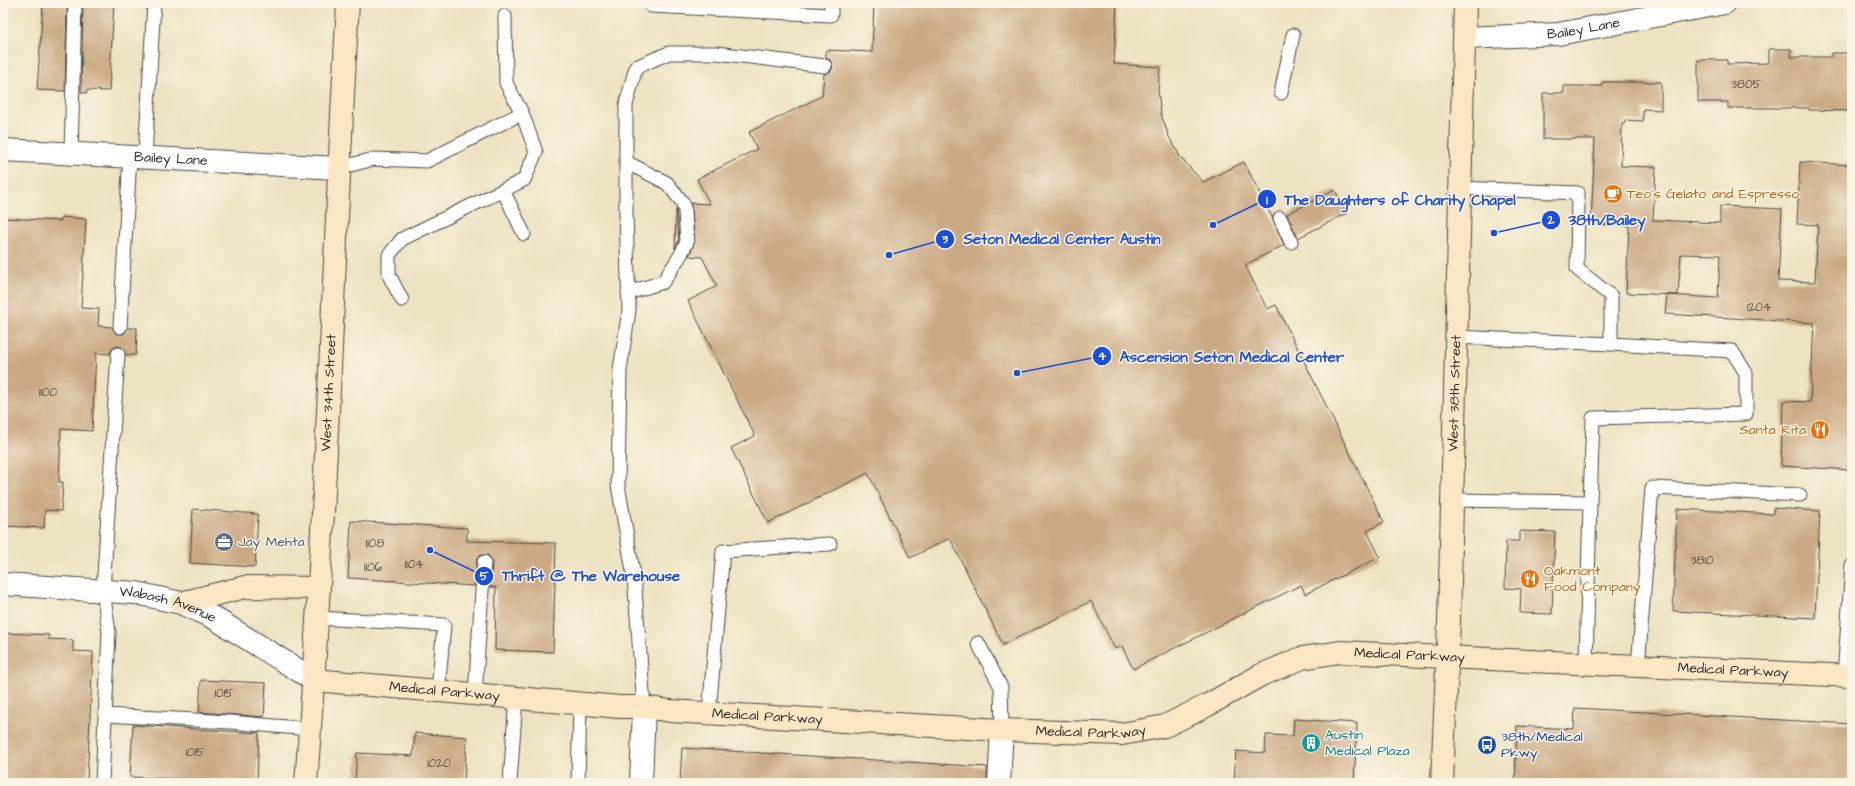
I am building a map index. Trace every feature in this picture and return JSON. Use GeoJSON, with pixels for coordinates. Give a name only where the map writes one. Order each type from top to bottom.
{"type":"FeatureCollection","features":[{"type":"Feature","properties":{"kind":"street","name":"West 34th Street"},"geometry":{"type":"LineString","coordinates":[[306,783],[319,588],[348,3]]}},
{"type":"Feature","properties":{"kind":"street","name":"West 38th Street"},"geometry":{"type":"LineString","coordinates":[[1442,783],[1452,500],[1465,3]]}},
{"type":"Feature","properties":{"kind":"street","name":"Bailey Lane"},"geometry":{"type":"LineString","coordinates":[[1464,38],[1558,34],[1725,3]]}},
{"type":"Feature","properties":{"kind":"street","name":"Bailey Lane"},"geometry":{"type":"LineString","coordinates":[[3,150],[339,168]]}},
{"type":"Feature","properties":{"kind":"street","name":"Wabash Avenue"},"geometry":{"type":"LineString","coordinates":[[3,584],[136,593],[180,603],[214,618],[314,680]]}},
{"type":"Feature","properties":{"kind":"street"},"geometry":{"type":"LineString","coordinates":[[180,603],[245,587],[319,588]]}},
{"type":"Feature","properties":{"kind":"street","name":"Medical Parkway"},"geometry":{"type":"LineString","coordinates":[[314,680],[516,698],[644,707],[670,711],[1002,730],[1122,734],[1165,726],[1206,706],[1261,675],[1302,658],[1340,652],[1848,676]]}},
{"type":"Feature","properties":{"kind":"street"},"geometry":{"type":"LineString","coordinates":[[641,783],[644,707]]}},
{"type":"Feature","properties":{"kind":"street"},"geometry":{"type":"LineString","coordinates":[[999,783],[1002,730]]}},
{"type":"Feature","properties":{"kind":"lane"},"geometry":{"type":"LineString","coordinates":[[71,154],[76,3]]}},
{"type":"Feature","properties":{"kind":"lane"},"geometry":{"type":"LineString","coordinates":[[120,327],[154,3]]}},
{"type":"Feature","properties":{"kind":"lane"},"geometry":{"type":"LineString","coordinates":[[651,6],[831,15],[831,3]]}},
{"type":"Feature","properties":{"kind":"lane"},"geometry":{"type":"LineString","coordinates":[[402,300],[389,275],[389,255],[402,239],[524,180],[536,152],[522,114],[506,83],[505,16]]}},
{"type":"Feature","properties":{"kind":"lane"},"geometry":{"type":"LineString","coordinates":[[1281,93],[1293,35]]}},
{"type":"Feature","properties":{"kind":"lane"},"geometry":{"type":"LineString","coordinates":[[644,707],[634,577],[618,485],[620,370],[629,310],[626,105],[636,67],[669,53],[716,53],[825,66]]}},
{"type":"Feature","properties":{"kind":"lane"},"geometry":{"type":"LineString","coordinates":[[339,168],[374,159],[427,161],[522,114]]}},
{"type":"Feature","properties":{"kind":"lane"},"geometry":{"type":"LineString","coordinates":[[626,162],[668,183],[682,203],[685,211],[687,242],[680,256],[663,282],[628,293]]}},
{"type":"Feature","properties":{"kind":"lane"},"geometry":{"type":"LineString","coordinates":[[1460,188],[1578,193],[1578,270],[1611,296],[1611,344]]}},
{"type":"Feature","properties":{"kind":"lane"},"geometry":{"type":"LineString","coordinates":[[504,190],[524,234]]}},
{"type":"Feature","properties":{"kind":"lane"},"geometry":{"type":"LineString","coordinates":[[1280,218],[1291,242]]}},
{"type":"Feature","properties":{"kind":"lane"},"geometry":{"type":"LineString","coordinates":[[1456,337],[1732,351],[1746,373],[1746,414],[1593,418],[1586,664]]}},
{"type":"Feature","properties":{"kind":"lane"},"geometry":{"type":"LineString","coordinates":[[102,783],[109,632],[103,591],[118,354]]}},
{"type":"Feature","properties":{"kind":"lane"},"geometry":{"type":"LineString","coordinates":[[1638,666],[1652,488],[1800,494]]}},
{"type":"Feature","properties":{"kind":"lane"},"geometry":{"type":"LineString","coordinates":[[1452,500],[1590,502]]}},
{"type":"Feature","properties":{"kind":"lane"},"geometry":{"type":"LineString","coordinates":[[710,713],[723,550],[830,544]]}},
{"type":"Feature","properties":{"kind":"lane"},"geometry":{"type":"LineString","coordinates":[[475,694],[484,562]]}},
{"type":"Feature","properties":{"kind":"lane"},"geometry":{"type":"LineString","coordinates":[[1848,676],[1852,566]]}},
{"type":"Feature","properties":{"kind":"lane"},"geometry":{"type":"LineString","coordinates":[[317,618],[444,625],[438,691]]}},
{"type":"Feature","properties":{"kind":"lane"},"geometry":{"type":"LineString","coordinates":[[978,643],[1001,687],[1002,730]]}},
{"type":"Feature","properties":{"kind":"lane"},"geometry":{"type":"LineString","coordinates":[[510,783],[516,698]]}},
{"type":"Feature","properties":{"kind":"lane"},"geometry":{"type":"LineString","coordinates":[[578,783],[580,703]]}},
{"type":"Feature","properties":{"kind":"lane"},"geometry":{"type":"LineString","coordinates":[[105,715],[230,722],[310,729]]}},
{"type":"Feature","properties":{"kind":"building"},"geometry":{"type":"Polygon","coordinates":[[[43,3],[67,3],[65,91],[37,90],[43,3]]]}},
{"type":"Feature","properties":{"kind":"building"},"geometry":{"type":"Polygon","coordinates":[[[83,3],[114,3],[109,91],[87,90],[87,93],[81,92],[83,3]]]}},
{"type":"Feature","properties":{"kind":"building"},"geometry":{"type":"Polygon","coordinates":[[[874,3],[1117,3],[1114,64],[1160,67],[1158,91],[1161,114],[1169,137],[1181,158],[1203,182],[1244,162],[1272,217],[1284,245],[1245,265],[1267,309],[1276,305],[1384,522],[1367,531],[1380,557],[1305,594],[1301,585],[1133,669],[1122,646],[1115,649],[1091,601],[1003,645],[950,538],[910,558],[868,473],[768,523],[731,448],[755,436],[688,301],[717,286],[702,257],[689,256],[695,241],[691,203],[710,204],[697,179],[757,149],[749,132],[822,96],[824,74],[831,71],[833,67],[830,60],[826,58],[826,50],[872,52],[874,3]]]}},
{"type":"Feature","properties":{"kind":"building"},"geometry":{"type":"Polygon","coordinates":[[[1769,49],[1791,49],[1791,57],[1831,57],[1831,53],[1852,53],[1852,111],[1809,110],[1809,108],[1728,108],[1728,102],[1698,102],[1698,60],[1727,60],[1727,64],[1769,63],[1769,49]]]}},
{"type":"Feature","properties":{"kind":"building"},"geometry":{"type":"Polygon","coordinates":[[[1603,82],[1661,82],[1661,110],[1643,109],[1643,121],[1625,120],[1625,123],[1622,124],[1621,166],[1656,167],[1653,220],[1720,223],[1720,206],[1782,209],[1778,281],[1815,282],[1818,225],[1797,224],[1800,162],[1852,165],[1852,470],[1781,466],[1783,401],[1810,402],[1814,323],[1665,314],[1667,295],[1718,298],[1720,255],[1681,254],[1678,295],[1626,293],[1629,226],[1591,224],[1595,139],[1543,139],[1543,93],[1564,93],[1564,86],[1603,86],[1603,82]]]}},
{"type":"Feature","properties":{"kind":"building"},"geometry":{"type":"Polygon","coordinates":[[[1335,190],[1347,213],[1298,238],[1287,214],[1335,190]]]}},
{"type":"Feature","properties":{"kind":"building"},"geometry":{"type":"Polygon","coordinates":[[[676,209],[679,240],[675,249],[676,209]]]}},
{"type":"Feature","properties":{"kind":"building"},"geometry":{"type":"Polygon","coordinates":[[[61,217],[86,219],[81,308],[99,309],[98,326],[112,327],[116,334],[124,334],[128,328],[137,328],[136,355],[126,355],[123,348],[118,346],[112,349],[110,354],[96,353],[92,431],[61,429],[59,482],[63,482],[61,511],[45,510],[44,528],[4,526],[3,218],[61,221],[61,217]]]}},
{"type":"Feature","properties":{"kind":"building"},"geometry":{"type":"Polygon","coordinates":[[[1773,508],[1820,511],[1815,618],[1673,611],[1677,509],[1773,514],[1773,508]]]}},
{"type":"Feature","properties":{"kind":"building","name":"Jay Mehta"},"geometry":{"type":"Polygon","coordinates":[[[193,509],[258,514],[255,567],[190,563],[193,509]]]}},
{"type":"Feature","properties":{"kind":"building"},"geometry":{"type":"Polygon","coordinates":[[[351,521],[467,528],[467,541],[556,543],[553,652],[495,650],[496,587],[490,587],[492,562],[488,555],[481,555],[477,558],[474,586],[348,578],[351,521]]]}},
{"type":"Feature","properties":{"kind":"building"},"geometry":{"type":"Polygon","coordinates":[[[1520,531],[1555,532],[1552,614],[1520,613],[1521,589],[1505,588],[1506,541],[1520,541],[1520,531]]]}},
{"type":"Feature","properties":{"kind":"building"},"geometry":{"type":"Polygon","coordinates":[[[3,633],[49,635],[48,639],[73,640],[73,651],[93,652],[87,783],[3,783],[3,633]]]}},
{"type":"Feature","properties":{"kind":"building"},"geometry":{"type":"Polygon","coordinates":[[[201,680],[266,683],[264,717],[199,712],[201,680]]]}},
{"type":"Feature","properties":{"kind":"building"},"geometry":{"type":"Polygon","coordinates":[[[1575,708],[1852,724],[1852,783],[1515,783],[1517,726],[1574,729],[1575,708]]]}},
{"type":"Feature","properties":{"kind":"building","name":"Austin Medical Plaza"},"geometry":{"type":"Polygon","coordinates":[[[1294,719],[1357,723],[1354,783],[1234,783],[1236,751],[1265,753],[1266,735],[1293,736],[1294,719]]]}},
{"type":"Feature","properties":{"kind":"building"},"geometry":{"type":"Polygon","coordinates":[[[133,725],[259,733],[257,783],[204,783],[204,780],[130,777],[133,725]]]}},
{"type":"Feature","properties":{"kind":"building"},"geometry":{"type":"Polygon","coordinates":[[[415,733],[467,737],[464,783],[355,783],[357,753],[413,756],[415,733]]]}},
{"type":"Feature","properties":{"kind":"building"},"geometry":{"type":"Polygon","coordinates":[[[682,748],[987,767],[987,783],[680,783],[682,748]]]}},
{"type":"Feature","properties":{"kind":"place","name":"Teo's Gelato and Espresso"},"geometry":{"type":"Point","coordinates":[1613,194]}},
{"type":"Feature","properties":{"kind":"place","name":"The Daughters of Charity Chapel"},"geometry":{"type":"Point","coordinates":[1213,225]}},
{"type":"Feature","properties":{"kind":"place","name":"38th/Bailey"},"geometry":{"type":"Point","coordinates":[1494,233]}},
{"type":"Feature","properties":{"kind":"place","name":"Seton Medical Center Austin"},"geometry":{"type":"Point","coordinates":[889,255]}},
{"type":"Feature","properties":{"kind":"place","name":"Ascension Seton Medical Center"},"geometry":{"type":"Point","coordinates":[1017,373]}},
{"type":"Feature","properties":{"kind":"place","name":"Santa Rita"},"geometry":{"type":"Point","coordinates":[1820,430]}},
{"type":"Feature","properties":{"kind":"place","name":"Jay Mehta"},"geometry":{"type":"Point","coordinates":[224,542]}},
{"type":"Feature","properties":{"kind":"place","name":"Thrift @ The Warehouse"},"geometry":{"type":"Point","coordinates":[430,550]}},
{"type":"Feature","properties":{"kind":"place","name":"Oakmont Food Company"},"geometry":{"type":"Point","coordinates":[1530,579]}},
{"type":"Feature","properties":{"kind":"place","name":"Austin Medical Plaza"},"geometry":{"type":"Point","coordinates":[1311,743]}},
{"type":"Feature","properties":{"kind":"place","name":"38th/Medical Pkwy"},"geometry":{"type":"Point","coordinates":[1487,745]}}]}
